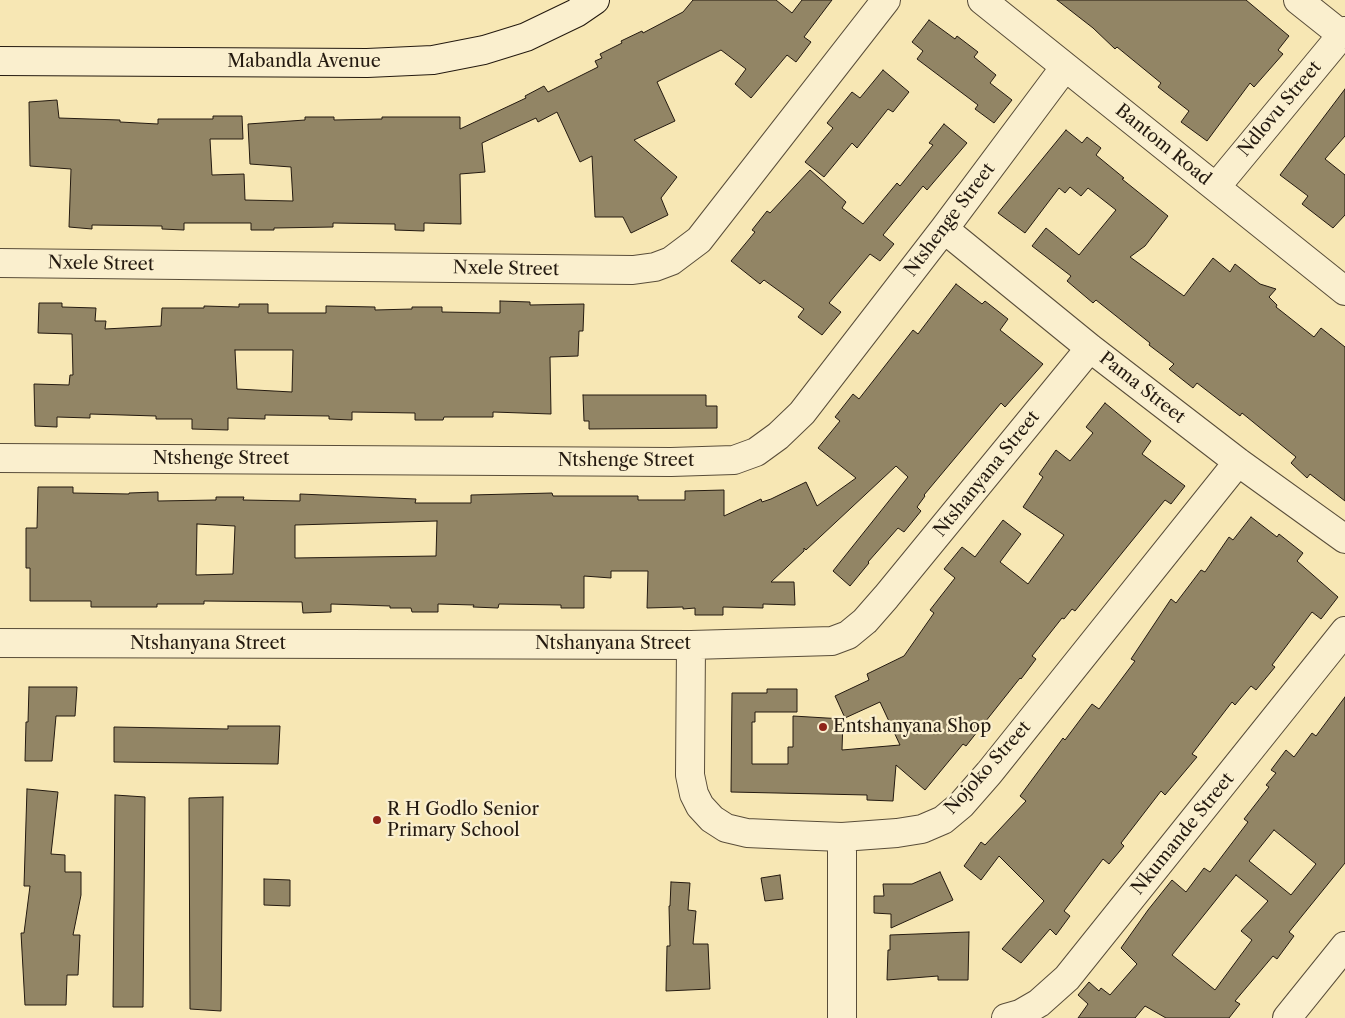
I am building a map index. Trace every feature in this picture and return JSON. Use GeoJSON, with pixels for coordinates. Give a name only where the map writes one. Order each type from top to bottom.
{"type":"FeatureCollection","features":[{"type":"Feature","properties":{"kind":"street","name":"Mabandla Avenue"},"geometry":{"type":"LineString","coordinates":[[0,61],[367,63],[434,60],[484,50],[526,37],[576,13],[595,0]]}},
{"type":"Feature","properties":{"kind":"street","name":"Nxele Street"},"geometry":{"type":"LineString","coordinates":[[0,263],[633,270],[655,267],[671,261],[698,240],[886,0]]}},
{"type":"Feature","properties":{"kind":"street","name":"Bantom Road"},"geometry":{"type":"LineString","coordinates":[[982,0],[1345,290]]}},
{"type":"Feature","properties":{"kind":"street"},"geometry":{"type":"LineString","coordinates":[[1298,0],[1343,33]]}},
{"type":"Feature","properties":{"kind":"street","name":"Ndlovu Street"},"geometry":{"type":"LineString","coordinates":[[1216,187],[1343,33]]}},
{"type":"Feature","properties":{"kind":"street","name":"Ntshenge Street"},"geometry":{"type":"LineString","coordinates":[[0,458],[671,462],[734,460],[756,452],[778,436],[802,414],[1065,67]]}},
{"type":"Feature","properties":{"kind":"street","name":"Pama Street"},"geometry":{"type":"LineString","coordinates":[[944,229],[1090,348],[1238,462],[1345,539]]}},
{"type":"Feature","properties":{"kind":"street","name":"Ntshanyana Street"},"geometry":{"type":"LineString","coordinates":[[0,643],[691,645],[832,641],[848,635],[865,621],[1090,348]]}},
{"type":"Feature","properties":{"kind":"street","name":"Nojoko Street"},"geometry":{"type":"LineString","coordinates":[[691,645],[690,775],[694,794],[700,806],[712,819],[726,828],[747,832],[842,837],[922,829],[943,820],[961,804],[989,773],[1238,462]]}},
{"type":"Feature","properties":{"kind":"street","name":"Nkumande Street"},"geometry":{"type":"LineString","coordinates":[[1006,1018],[1020,1014],[1039,1003],[1067,978],[1345,631]]}},
{"type":"Feature","properties":{"kind":"street"},"geometry":{"type":"LineString","coordinates":[[842,837],[842,1018]]}},
{"type":"Feature","properties":{"kind":"street"},"geometry":{"type":"LineString","coordinates":[[1287,1018],[1345,946]]}},
{"type":"Feature","properties":{"kind":"building"},"geometry":{"type":"Polygon","coordinates":[[[693,0],[776,0],[792,13],[802,0],[832,0],[804,37],[811,42],[796,62],[787,55],[751,98],[735,84],[746,69],[721,50],[657,82],[675,121],[634,140],[677,177],[661,198],[668,215],[631,233],[623,217],[595,217],[592,156],[580,162],[557,112],[538,122],[536,118],[482,143],[485,172],[460,174],[461,224],[424,223],[424,231],[395,230],[395,224],[333,223],[333,227],[274,228],[274,230],[251,230],[251,223],[184,223],[184,230],[162,229],[162,226],[92,225],[92,229],[69,227],[71,169],[30,166],[29,102],[57,100],[59,118],[120,120],[120,122],[158,124],[158,119],[213,119],[213,116],[242,116],[243,139],[210,139],[212,175],[244,174],[245,200],[293,201],[291,167],[250,164],[248,124],[305,120],[305,117],[334,117],[334,120],[382,119],[382,117],[460,117],[460,129],[526,98],[525,96],[544,86],[548,92],[598,67],[595,61],[602,58],[600,54],[622,43],[621,41],[642,31],[643,33],[683,12],[693,0]]]}},
{"type":"Feature","properties":{"kind":"building"},"geometry":{"type":"Polygon","coordinates":[[[1057,0],[1246,0],[1289,36],[1278,50],[1283,54],[1254,87],[1250,83],[1207,141],[1181,122],[1189,111],[1158,87],[1161,83],[1117,47],[1115,49],[1093,28],[1057,0]]]}},
{"type":"Feature","properties":{"kind":"building"},"geometry":{"type":"Polygon","coordinates":[[[929,20],[955,39],[957,36],[978,52],[974,57],[996,75],[990,83],[1012,100],[994,123],[975,109],[978,105],[917,59],[923,51],[912,42],[929,20]]]}},
{"type":"Feature","properties":{"kind":"building"},"geometry":{"type":"Polygon","coordinates":[[[883,70],[909,92],[893,112],[888,109],[857,148],[852,143],[824,177],[805,162],[833,128],[827,123],[852,92],[860,98],[883,70]]]}},
{"type":"Feature","properties":{"kind":"building"},"geometry":{"type":"Polygon","coordinates":[[[1345,89],[1345,136],[1325,159],[1345,175],[1345,215],[1333,228],[1302,204],[1308,196],[1280,175],[1345,89]]]}},
{"type":"Feature","properties":{"kind":"building"},"geometry":{"type":"Polygon","coordinates":[[[944,124],[967,143],[927,190],[923,186],[883,235],[894,244],[880,261],[870,254],[829,303],[841,312],[822,335],[798,317],[804,309],[764,280],[760,284],[731,261],[755,232],[752,230],[767,211],[770,213],[810,170],[846,202],[842,208],[863,224],[897,183],[900,186],[933,145],[929,143],[944,124]]]}},
{"type":"Feature","properties":{"kind":"building"},"geometry":{"type":"Polygon","coordinates":[[[1066,130],[1082,143],[1087,137],[1101,148],[1096,155],[1124,178],[1122,179],[1168,216],[1145,246],[1130,257],[1184,296],[1213,258],[1230,272],[1235,264],[1260,284],[1276,289],[1269,297],[1277,305],[1276,307],[1314,337],[1321,328],[1345,347],[1345,501],[1310,474],[1307,478],[1291,463],[1296,457],[1242,413],[1240,416],[1197,383],[1193,388],[1169,369],[1174,364],[1096,300],[1093,303],[1067,281],[1071,276],[1032,246],[1046,228],[1079,255],[1116,210],[1088,188],[1081,196],[1070,187],[1065,193],[1059,188],[1025,233],[998,213],[1066,130]]]}},
{"type":"Feature","properties":{"kind":"building"},"geometry":{"type":"Polygon","coordinates":[[[956,284],[982,304],[985,301],[1008,319],[1000,330],[1043,364],[1005,407],[1001,403],[924,495],[917,507],[921,511],[904,532],[898,528],[850,586],[833,571],[908,477],[896,466],[806,550],[804,548],[804,551],[771,582],[794,582],[795,605],[763,604],[763,608],[723,607],[723,615],[695,615],[695,608],[647,608],[648,571],[611,571],[611,578],[584,576],[584,608],[561,608],[561,605],[499,604],[498,608],[438,604],[438,612],[412,612],[411,608],[331,604],[331,612],[303,613],[302,602],[204,601],[204,604],[157,604],[157,607],[91,607],[91,601],[30,601],[30,568],[26,568],[26,528],[37,528],[38,487],[73,487],[73,493],[129,494],[158,492],[158,501],[216,500],[216,497],[244,497],[243,500],[300,501],[300,494],[416,499],[415,503],[471,503],[471,495],[552,493],[553,496],[638,496],[638,500],[685,500],[685,491],[724,490],[724,516],[761,499],[762,502],[771,499],[806,482],[817,506],[856,478],[818,448],[840,421],[835,417],[853,394],[859,399],[913,330],[918,334],[956,284]],[[437,521],[295,525],[295,558],[436,556],[437,521]],[[197,524],[196,575],[233,574],[235,526],[197,524]]]}},
{"type":"Feature","properties":{"kind":"building"},"geometry":{"type":"Polygon","coordinates":[[[500,301],[530,302],[530,305],[584,304],[583,331],[579,331],[578,356],[550,357],[551,414],[493,412],[493,417],[444,417],[443,420],[415,420],[415,413],[352,412],[352,420],[329,419],[329,416],[265,415],[265,419],[228,418],[228,430],[192,429],[192,419],[156,419],[156,416],[90,414],[90,418],[57,417],[57,427],[35,426],[34,384],[69,385],[70,375],[73,375],[72,334],[38,333],[39,303],[62,303],[62,307],[96,308],[95,321],[106,321],[105,329],[161,326],[162,308],[239,307],[239,304],[268,304],[268,313],[326,313],[326,306],[375,307],[375,310],[442,307],[442,312],[500,313],[500,301]],[[235,350],[237,389],[292,392],[293,350],[235,350]]]}},
{"type":"Feature","properties":{"kind":"building"},"geometry":{"type":"Polygon","coordinates":[[[583,395],[706,395],[706,406],[717,406],[717,428],[589,429],[589,421],[584,421],[583,395]]]}},
{"type":"Feature","properties":{"kind":"building"},"geometry":{"type":"Polygon","coordinates":[[[1105,403],[1151,441],[1142,454],[1185,486],[1171,504],[1165,500],[1075,611],[1072,609],[1064,619],[1062,618],[1032,656],[1036,659],[1021,679],[966,746],[963,744],[925,790],[896,765],[893,801],[867,800],[867,795],[731,792],[732,693],[767,693],[767,689],[797,689],[797,712],[755,712],[755,722],[752,722],[752,764],[788,764],[788,747],[793,747],[793,716],[843,719],[842,750],[900,745],[880,702],[845,718],[835,696],[869,680],[867,674],[904,656],[934,613],[930,610],[955,578],[944,569],[962,547],[975,557],[1003,520],[1021,534],[1000,562],[1028,584],[1064,535],[1023,507],[1043,477],[1039,474],[1056,450],[1070,461],[1093,433],[1086,427],[1105,403]]]}},
{"type":"Feature","properties":{"kind":"building"},"geometry":{"type":"Polygon","coordinates":[[[1251,517],[1277,537],[1279,534],[1303,553],[1297,561],[1338,597],[1321,619],[1312,612],[1272,665],[1275,667],[1256,690],[1251,686],[1235,705],[1232,702],[1192,754],[1197,757],[1165,795],[1161,791],[1121,843],[1124,846],[1109,864],[1103,859],[1064,911],[1070,916],[1056,935],[1050,929],[1021,963],[1002,949],[1044,901],[999,856],[981,880],[964,866],[981,842],[985,845],[1026,801],[1020,796],[1063,738],[1065,740],[1092,704],[1099,709],[1135,661],[1131,659],[1171,599],[1176,603],[1201,570],[1205,572],[1229,537],[1233,540],[1251,517]]]}},
{"type":"Feature","properties":{"kind":"building"},"geometry":{"type":"Polygon","coordinates":[[[29,687],[77,687],[75,716],[56,716],[52,761],[25,761],[29,687]]]}},
{"type":"Feature","properties":{"kind":"building"},"geometry":{"type":"Polygon","coordinates":[[[1345,697],[1345,863],[1289,932],[1294,936],[1277,959],[1273,956],[1235,1001],[1240,1004],[1229,1018],[1166,1018],[1145,1006],[1135,1018],[1078,1018],[1088,1004],[1078,995],[1089,982],[1099,991],[1101,988],[1110,995],[1137,964],[1121,948],[1172,880],[1186,892],[1204,868],[1210,872],[1248,822],[1244,819],[1269,787],[1266,785],[1276,773],[1271,770],[1286,750],[1294,757],[1312,733],[1316,736],[1345,697]],[[1274,830],[1249,861],[1291,895],[1316,864],[1274,830]],[[1236,875],[1172,955],[1215,990],[1252,940],[1241,931],[1268,901],[1236,875]]]}},
{"type":"Feature","properties":{"kind":"building"},"geometry":{"type":"Polygon","coordinates":[[[228,726],[280,726],[278,764],[114,762],[114,727],[228,729],[228,726]]]}},
{"type":"Feature","properties":{"kind":"building"},"geometry":{"type":"Polygon","coordinates":[[[27,789],[58,792],[51,854],[65,855],[65,872],[81,872],[81,895],[73,935],[80,935],[78,975],[67,975],[66,1005],[25,1005],[21,933],[24,933],[30,886],[24,886],[27,789]]]}},
{"type":"Feature","properties":{"kind":"building"},"geometry":{"type":"Polygon","coordinates":[[[115,795],[145,797],[143,1007],[113,1007],[115,795]]]}},
{"type":"Feature","properties":{"kind":"building"},"geometry":{"type":"Polygon","coordinates":[[[223,797],[221,1011],[190,1009],[189,798],[223,797]]]}},
{"type":"Feature","properties":{"kind":"building"},"geometry":{"type":"Polygon","coordinates":[[[940,872],[953,900],[891,928],[891,914],[874,913],[874,896],[884,896],[883,884],[912,884],[940,872]]]}},
{"type":"Feature","properties":{"kind":"building"},"geometry":{"type":"Polygon","coordinates":[[[780,875],[783,899],[765,901],[761,878],[780,875]]]}},
{"type":"Feature","properties":{"kind":"building"},"geometry":{"type":"Polygon","coordinates":[[[264,879],[290,880],[290,906],[264,905],[264,879]]]}},
{"type":"Feature","properties":{"kind":"building"},"geometry":{"type":"Polygon","coordinates":[[[671,882],[690,883],[688,910],[696,911],[693,944],[708,944],[710,989],[666,991],[667,946],[670,946],[669,906],[671,882]]]}},
{"type":"Feature","properties":{"kind":"building"},"geometry":{"type":"Polygon","coordinates":[[[969,932],[968,980],[938,980],[938,976],[887,980],[890,935],[969,932]]]}},
{"type":"Feature","properties":{"kind":"place","name":"Entshanyana Shop"},"geometry":{"type":"Point","coordinates":[823,727]}},
{"type":"Feature","properties":{"kind":"place","name":"R H Godlo Senior Primary School"},"geometry":{"type":"Point","coordinates":[377,820]}}]}
